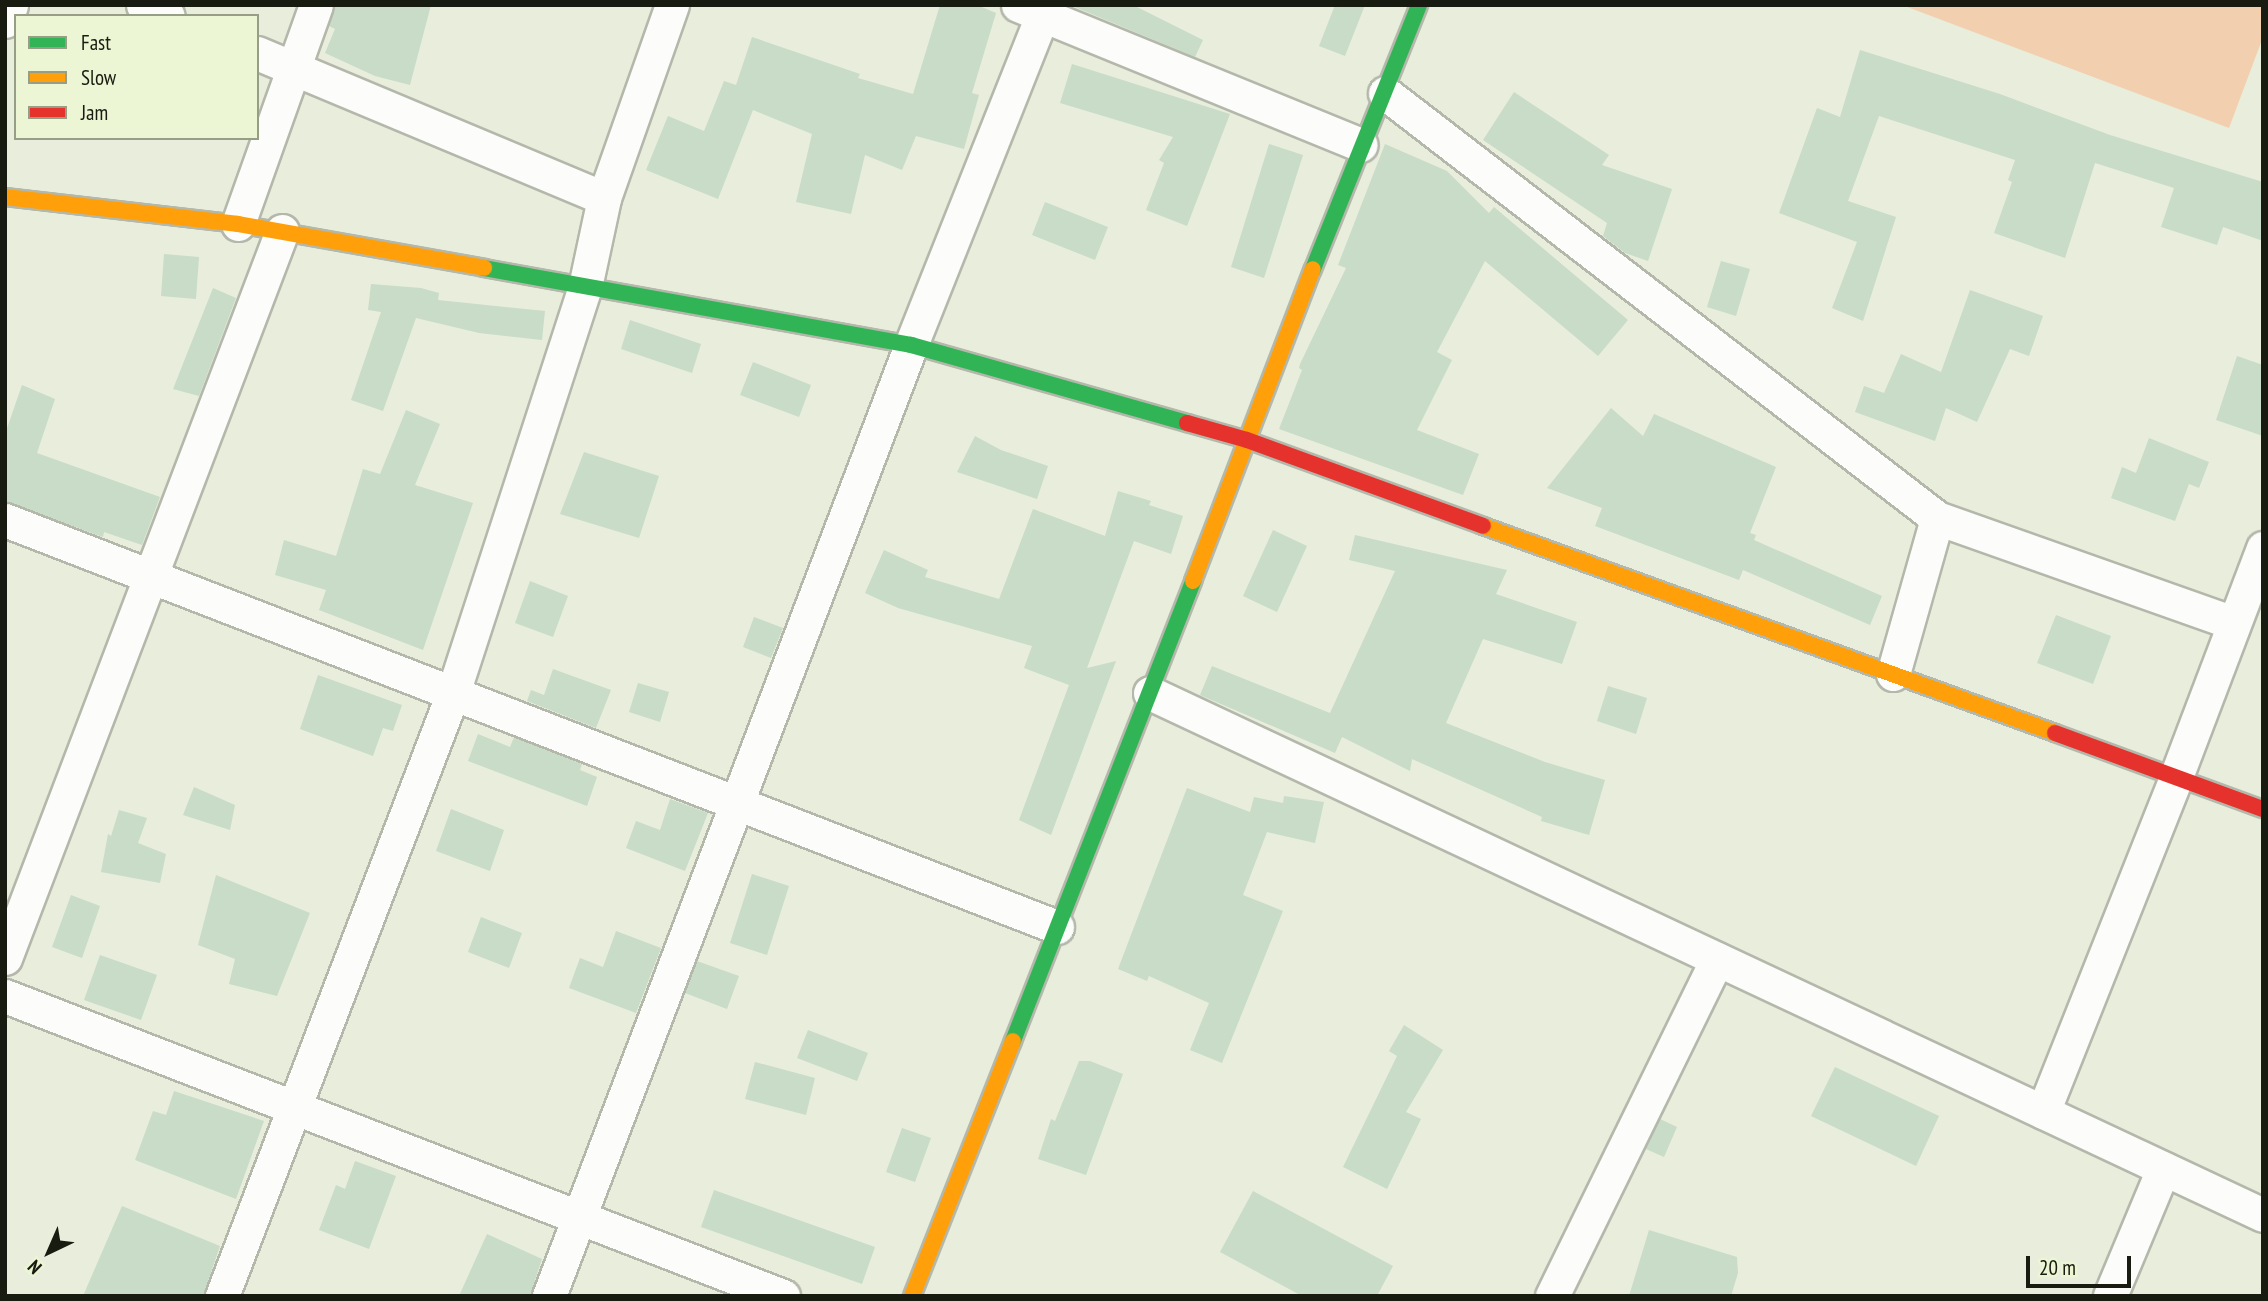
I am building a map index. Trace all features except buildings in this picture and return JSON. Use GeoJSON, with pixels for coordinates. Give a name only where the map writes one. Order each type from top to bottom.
{"type":"FeatureCollection","features":[{"type":"Feature","properties":{"kind":"street"},"geometry":{"type":"LineString","coordinates":[[5,21],[11,5]]}},
{"type":"Feature","properties":{"kind":"street"},"geometry":{"type":"LineString","coordinates":[[143,5],[163,14]]}},
{"type":"Feature","properties":{"kind":"street"},"geometry":{"type":"LineString","coordinates":[[238,224],[316,5]]}},
{"type":"Feature","properties":{"kind":"street"},"geometry":{"type":"LineString","coordinates":[[222,1296],[453,693],[585,287],[604,198],[672,5]]}},
{"type":"Feature","properties":{"kind":"street"},"geometry":{"type":"LineString","coordinates":[[912,1296],[1150,693],[1361,145],[1385,93],[1419,5]]}},
{"type":"Feature","properties":{"kind":"street"},"geometry":{"type":"LineString","coordinates":[[549,1296],[911,345],[1035,9],[1361,145]]}},
{"type":"Feature","properties":{"kind":"street"},"geometry":{"type":"LineString","coordinates":[[259,53],[604,198]]}},
{"type":"Feature","properties":{"kind":"street"},"geometry":{"type":"LineString","coordinates":[[1385,93],[1937,518],[2233,622]]}},
{"type":"Feature","properties":{"kind":"street"},"geometry":{"type":"LineString","coordinates":[[5,197],[282,231],[911,345],[1247,440],[2263,808]]}},
{"type":"Feature","properties":{"kind":"street"},"geometry":{"type":"LineString","coordinates":[[5,958],[282,231]]}},
{"type":"Feature","properties":{"kind":"street"},"geometry":{"type":"LineString","coordinates":[[1893,674],[1937,518]]}},
{"type":"Feature","properties":{"kind":"street"},"geometry":{"type":"LineString","coordinates":[[5,520],[1057,927]]}},
{"type":"Feature","properties":{"kind":"street"},"geometry":{"type":"LineString","coordinates":[[2043,1112],[2176,777],[2263,548]]}},
{"type":"Feature","properties":{"kind":"street"},"geometry":{"type":"LineString","coordinates":[[1150,693],[2263,1215]]}},
{"type":"Feature","properties":{"kind":"street"},"geometry":{"type":"LineString","coordinates":[[1552,1296],[1717,959]]}},
{"type":"Feature","properties":{"kind":"street"},"geometry":{"type":"LineString","coordinates":[[5,996],[783,1296]]}},
{"type":"Feature","properties":{"kind":"street"},"geometry":{"type":"LineString","coordinates":[[2110,1296],[2164,1169]]}},
{"type":"Feature","properties":{"kind":"shaded area"},"geometry":{"type":"Polygon","coordinates":[[[1902,5],[2263,5],[2263,37],[2229,128],[1902,5]]]}},
{"type":"Feature","properties":{"kind":"traffic: fast"},"geometry":{"type":"LineString","coordinates":[[1313,269],[1419,5]]}},
{"type":"Feature","properties":{"kind":"traffic: fast"},"geometry":{"type":"LineString","coordinates":[[484,268],[911,345],[1187,423]]}},
{"type":"Feature","properties":{"kind":"traffic: fast"},"geometry":{"type":"LineString","coordinates":[[1013,1041],[1193,581]]}},
{"type":"Feature","properties":{"kind":"traffic: slow"},"geometry":{"type":"LineString","coordinates":[[5,197],[238,224],[484,268]]}},
{"type":"Feature","properties":{"kind":"traffic: slow"},"geometry":{"type":"LineString","coordinates":[[1193,581],[1313,269]]}},
{"type":"Feature","properties":{"kind":"traffic: slow"},"geometry":{"type":"LineString","coordinates":[[1483,526],[2055,733]]}},
{"type":"Feature","properties":{"kind":"traffic: slow"},"geometry":{"type":"LineString","coordinates":[[912,1296],[1013,1041]]}},
{"type":"Feature","properties":{"kind":"traffic: jam"},"geometry":{"type":"LineString","coordinates":[[1187,423],[1247,440],[1483,526]]}},
{"type":"Feature","properties":{"kind":"traffic: jam"},"geometry":{"type":"LineString","coordinates":[[2055,733],[2263,809]]}}]}
